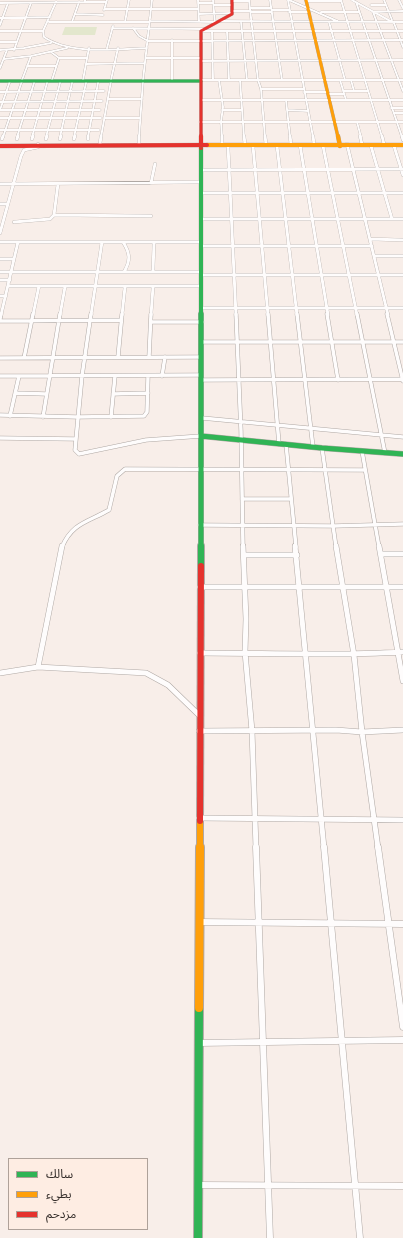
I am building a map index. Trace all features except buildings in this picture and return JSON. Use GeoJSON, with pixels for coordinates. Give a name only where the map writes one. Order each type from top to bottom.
{"type":"FeatureCollection","features":[{"type":"Feature","properties":{"kind":"street"},"geometry":{"type":"LineString","coordinates":[[125,22],[129,0]]}},
{"type":"Feature","properties":{"kind":"street"},"geometry":{"type":"LineString","coordinates":[[139,144],[143,81],[152,0]]}},
{"type":"Feature","properties":{"kind":"street"},"geometry":{"type":"LineString","coordinates":[[270,0],[282,80]]}},
{"type":"Feature","properties":{"kind":"street"},"geometry":{"type":"LineString","coordinates":[[314,144],[294,31],[289,11],[289,0],[307,5],[341,22]]}},
{"type":"Feature","properties":{"kind":"street"},"geometry":{"type":"LineString","coordinates":[[293,0],[307,5],[341,22]]}},
{"type":"Feature","properties":{"kind":"street"},"geometry":{"type":"LineString","coordinates":[[198,1238],[199,715],[202,418],[200,122],[203,80],[200,40],[202,29],[198,1],[251,10],[289,11],[325,0],[341,0],[384,144]]}},
{"type":"Feature","properties":{"kind":"street"},"geometry":{"type":"LineString","coordinates":[[352,0],[393,22]]}},
{"type":"Feature","properties":{"kind":"street"},"geometry":{"type":"LineString","coordinates":[[369,0],[403,90]]}},
{"type":"Feature","properties":{"kind":"street"},"geometry":{"type":"LineString","coordinates":[[384,0],[402,40],[403,47]]}},
{"type":"Feature","properties":{"kind":"street"},"geometry":{"type":"LineString","coordinates":[[374,11],[403,10],[399,0]]}},
{"type":"Feature","properties":{"kind":"street"},"geometry":{"type":"LineString","coordinates":[[0,3],[107,1],[100,22]]}},
{"type":"Feature","properties":{"kind":"street"},"geometry":{"type":"LineString","coordinates":[[199,14],[214,13],[249,1],[258,80],[261,89],[266,144]]}},
{"type":"Feature","properties":{"kind":"street"},"geometry":{"type":"LineString","coordinates":[[356,1],[358,12],[403,140]]}},
{"type":"Feature","properties":{"kind":"street"},"geometry":{"type":"LineString","coordinates":[[56,2],[49,22],[43,31],[44,38],[51,43],[69,48]]}},
{"type":"Feature","properties":{"kind":"street"},"geometry":{"type":"LineString","coordinates":[[72,22],[79,2]]}},
{"type":"Feature","properties":{"kind":"street"},"geometry":{"type":"LineString","coordinates":[[0,25],[1,18],[8,3]]}},
{"type":"Feature","properties":{"kind":"street"},"geometry":{"type":"LineString","coordinates":[[14,50],[30,3]]}},
{"type":"Feature","properties":{"kind":"street"},"geometry":{"type":"LineString","coordinates":[[214,3],[214,13],[217,22]]}},
{"type":"Feature","properties":{"kind":"street"},"geometry":{"type":"LineString","coordinates":[[0,376],[162,376],[239,380],[403,380],[360,193],[335,122],[307,5]]}},
{"type":"Feature","properties":{"kind":"street"},"geometry":{"type":"LineString","coordinates":[[371,5],[386,5]]}},
{"type":"Feature","properties":{"kind":"street"},"geometry":{"type":"LineString","coordinates":[[202,29],[217,22],[232,6]]}},
{"type":"Feature","properties":{"kind":"street"},"geometry":{"type":"LineString","coordinates":[[105,9],[198,9]]}},
{"type":"Feature","properties":{"kind":"street"},"geometry":{"type":"LineString","coordinates":[[251,10],[272,10]]}},
{"type":"Feature","properties":{"kind":"street"},"geometry":{"type":"LineString","coordinates":[[321,12],[358,12]]}},
{"type":"Feature","properties":{"kind":"street"},"geometry":{"type":"LineString","coordinates":[[76,14],[103,15]]}},
{"type":"Feature","properties":{"kind":"street"},"geometry":{"type":"LineString","coordinates":[[1,18],[50,17]]}},
{"type":"Feature","properties":{"kind":"street"},"geometry":{"type":"LineString","coordinates":[[164,28],[165,21]]}},
{"type":"Feature","properties":{"kind":"street"},"geometry":{"type":"LineString","coordinates":[[180,21],[180,29]]}},
{"type":"Feature","properties":{"kind":"street"},"geometry":{"type":"LineString","coordinates":[[49,22],[403,22]]}},
{"type":"Feature","properties":{"kind":"street"},"geometry":{"type":"LineString","coordinates":[[107,48],[114,22]]}},
{"type":"Feature","properties":{"kind":"street"},"geometry":{"type":"LineString","coordinates":[[241,22],[247,80]]}},
{"type":"Feature","properties":{"kind":"street"},"geometry":{"type":"LineString","coordinates":[[329,22],[345,80]]}},
{"type":"Feature","properties":{"kind":"street"},"geometry":{"type":"LineString","coordinates":[[112,28],[202,29],[212,31],[403,31]]}},
{"type":"Feature","properties":{"kind":"street"},"geometry":{"type":"LineString","coordinates":[[133,28],[136,34],[141,38],[148,40],[402,40]]}},
{"type":"Feature","properties":{"kind":"street"},"geometry":{"type":"LineString","coordinates":[[0,31],[43,31]]}},
{"type":"Feature","properties":{"kind":"street"},"geometry":{"type":"LineString","coordinates":[[212,31],[213,80]]}},
{"type":"Feature","properties":{"kind":"street"},"geometry":{"type":"LineString","coordinates":[[227,31],[229,80]]}},
{"type":"Feature","properties":{"kind":"street"},"geometry":{"type":"LineString","coordinates":[[172,40],[172,80]]}},
{"type":"Feature","properties":{"kind":"street"},"geometry":{"type":"LineString","coordinates":[[0,42],[16,42]]}},
{"type":"Feature","properties":{"kind":"street"},"geometry":{"type":"LineString","coordinates":[[0,50],[14,50],[51,43]]}},
{"type":"Feature","properties":{"kind":"street"},"geometry":{"type":"LineString","coordinates":[[4,59],[31,56],[69,48],[147,48]]}},
{"type":"Feature","properties":{"kind":"street"},"geometry":{"type":"LineString","coordinates":[[74,139],[84,91],[89,48]]}},
{"type":"Feature","properties":{"kind":"street"},"geometry":{"type":"LineString","coordinates":[[100,144],[118,48]]}},
{"type":"Feature","properties":{"kind":"street"},"geometry":{"type":"LineString","coordinates":[[0,68],[7,50]]}},
{"type":"Feature","properties":{"kind":"street"},"geometry":{"type":"LineString","coordinates":[[51,52],[59,58],[87,58]]}},
{"type":"Feature","properties":{"kind":"street"},"geometry":{"type":"LineString","coordinates":[[31,56],[1,144],[253,146],[323,146],[362,144],[403,145]]}},
{"type":"Feature","properties":{"kind":"street"},"geometry":{"type":"LineString","coordinates":[[32,139],[45,91],[59,58]]}},
{"type":"Feature","properties":{"kind":"street"},"geometry":{"type":"LineString","coordinates":[[146,58],[201,59],[213,61],[403,60]]}},
{"type":"Feature","properties":{"kind":"street"},"geometry":{"type":"LineString","coordinates":[[86,64],[145,63]]}},
{"type":"Feature","properties":{"kind":"street"},"geometry":{"type":"LineString","coordinates":[[27,66],[56,66]]}},
{"type":"Feature","properties":{"kind":"street"},"geometry":{"type":"LineString","coordinates":[[0,81],[66,82],[203,80]]}},
{"type":"Feature","properties":{"kind":"street"},"geometry":{"type":"LineString","coordinates":[[219,80],[222,110],[221,122],[229,170],[236,308],[241,423],[242,525],[246,587],[246,652],[252,731],[270,1238]]}},
{"type":"Feature","properties":{"kind":"street"},"geometry":{"type":"LineString","coordinates":[[240,80],[241,110],[245,144]]}},
{"type":"Feature","properties":{"kind":"street"},"geometry":{"type":"LineString","coordinates":[[340,80],[346,100]]}},
{"type":"Feature","properties":{"kind":"street"},"geometry":{"type":"LineString","coordinates":[[351,80],[354,91]]}},
{"type":"Feature","properties":{"kind":"street"},"geometry":{"type":"LineString","coordinates":[[143,81],[403,80]]}},
{"type":"Feature","properties":{"kind":"street"},"geometry":{"type":"LineString","coordinates":[[0,81],[111,81]]}},
{"type":"Feature","properties":{"kind":"street"},"geometry":{"type":"LineString","coordinates":[[10,81],[1,102],[0,110],[100,110]]}},
{"type":"Feature","properties":{"kind":"street"},"geometry":{"type":"LineString","coordinates":[[46,139],[57,91],[66,82]]}},
{"type":"Feature","properties":{"kind":"street"},"geometry":{"type":"LineString","coordinates":[[60,139],[70,92],[66,82]]}},
{"type":"Feature","properties":{"kind":"street"},"geometry":{"type":"LineString","coordinates":[[17,139],[34,83]]}},
{"type":"Feature","properties":{"kind":"street"},"geometry":{"type":"LineString","coordinates":[[88,139],[98,83]]}},
{"type":"Feature","properties":{"kind":"street"},"geometry":{"type":"LineString","coordinates":[[261,89],[304,90],[346,100],[403,100]]}},
{"type":"Feature","properties":{"kind":"street"},"geometry":{"type":"LineString","coordinates":[[201,100],[306,100],[354,91],[368,91]]}},
{"type":"Feature","properties":{"kind":"street"},"geometry":{"type":"LineString","coordinates":[[0,92],[104,92]]}},
{"type":"Feature","properties":{"kind":"street"},"geometry":{"type":"LineString","coordinates":[[108,99],[142,99]]}},
{"type":"Feature","properties":{"kind":"street"},"geometry":{"type":"LineString","coordinates":[[286,100],[291,144]]}},
{"type":"Feature","properties":{"kind":"street"},"geometry":{"type":"LineString","coordinates":[[1,102],[102,101]]}},
{"type":"Feature","properties":{"kind":"street"},"geometry":{"type":"LineString","coordinates":[[392,108],[403,108]]}},
{"type":"Feature","properties":{"kind":"street"},"geometry":{"type":"LineString","coordinates":[[222,110],[241,110]]}},
{"type":"Feature","properties":{"kind":"street"},"geometry":{"type":"LineString","coordinates":[[287,110],[308,111]]}},
{"type":"Feature","properties":{"kind":"street"},"geometry":{"type":"LineString","coordinates":[[394,113],[403,113]]}},
{"type":"Feature","properties":{"kind":"street"},"geometry":{"type":"LineString","coordinates":[[0,118],[100,118]]}},
{"type":"Feature","properties":{"kind":"street"},"geometry":{"type":"LineString","coordinates":[[104,118],[140,118]]}},
{"type":"Feature","properties":{"kind":"street"},"geometry":{"type":"LineString","coordinates":[[200,122],[403,122]]}},
{"type":"Feature","properties":{"kind":"street"},"geometry":{"type":"LineString","coordinates":[[357,122],[362,144]]}},
{"type":"Feature","properties":{"kind":"street"},"geometry":{"type":"LineString","coordinates":[[0,130],[99,130]]}},
{"type":"Feature","properties":{"kind":"street"},"geometry":{"type":"LineString","coordinates":[[0,233],[21,156],[24,150],[38,145],[201,145]]}},
{"type":"Feature","properties":{"kind":"street"},"geometry":{"type":"LineString","coordinates":[[225,145],[403,145]]}},
{"type":"Feature","properties":{"kind":"street"},"geometry":{"type":"LineString","coordinates":[[300,145],[338,380]]}},
{"type":"Feature","properties":{"kind":"street"},"geometry":{"type":"LineString","coordinates":[[253,146],[279,444]]}},
{"type":"Feature","properties":{"kind":"street"},"geometry":{"type":"LineString","coordinates":[[277,146],[313,447]]}},
{"type":"Feature","properties":{"kind":"street"},"geometry":{"type":"LineString","coordinates":[[323,146],[385,453]]}},
{"type":"Feature","properties":{"kind":"street"},"geometry":{"type":"LineString","coordinates":[[371,146],[392,219]]}},
{"type":"Feature","properties":{"kind":"street"},"geometry":{"type":"LineString","coordinates":[[394,146],[403,176]]}},
{"type":"Feature","properties":{"kind":"street"},"geometry":{"type":"LineString","coordinates":[[151,183],[155,164]]}},
{"type":"Feature","properties":{"kind":"street"},"geometry":{"type":"LineString","coordinates":[[201,170],[402,169]]}},
{"type":"Feature","properties":{"kind":"street"},"geometry":{"type":"LineString","coordinates":[[0,184],[201,182]]}},
{"type":"Feature","properties":{"kind":"street"},"geometry":{"type":"LineString","coordinates":[[14,222],[43,221],[50,219],[54,215],[58,184]]}},
{"type":"Feature","properties":{"kind":"street"},"geometry":{"type":"LineString","coordinates":[[201,193],[403,193]]}},
{"type":"Feature","properties":{"kind":"street"},"geometry":{"type":"LineString","coordinates":[[0,204],[8,204]]}},
{"type":"Feature","properties":{"kind":"street"},"geometry":{"type":"LineString","coordinates":[[54,215],[151,216]]}},
{"type":"Feature","properties":{"kind":"street"},"geometry":{"type":"LineString","coordinates":[[201,219],[403,220]]}},
{"type":"Feature","properties":{"kind":"street"},"geometry":{"type":"LineString","coordinates":[[370,239],[403,240]]}},
{"type":"Feature","properties":{"kind":"street"},"geometry":{"type":"LineString","coordinates":[[0,242],[154,242],[233,246],[372,246]]}},
{"type":"Feature","properties":{"kind":"street"},"geometry":{"type":"LineString","coordinates":[[18,242],[0,320],[121,320]]}},
{"type":"Feature","properties":{"kind":"street"},"geometry":{"type":"LineString","coordinates":[[102,242],[77,417],[75,450],[79,454],[154,439],[201,436],[322,448],[403,454]]}},
{"type":"Feature","properties":{"kind":"street"},"geometry":{"type":"LineString","coordinates":[[123,242],[130,253],[130,259],[124,272]]}},
{"type":"Feature","properties":{"kind":"street"},"geometry":{"type":"LineString","coordinates":[[153,272],[154,242]]}},
{"type":"Feature","properties":{"kind":"street"},"geometry":{"type":"LineString","coordinates":[[374,256],[403,256]]}},
{"type":"Feature","properties":{"kind":"street"},"geometry":{"type":"LineString","coordinates":[[0,259],[14,259]]}},
{"type":"Feature","properties":{"kind":"street"},"geometry":{"type":"LineString","coordinates":[[0,272],[153,272],[234,276],[403,275]]}},
{"type":"Feature","properties":{"kind":"street"},"geometry":{"type":"LineString","coordinates":[[0,280],[10,280]]}},
{"type":"Feature","properties":{"kind":"street"},"geometry":{"type":"LineString","coordinates":[[9,286],[201,286]]}},
{"type":"Feature","properties":{"kind":"street"},"geometry":{"type":"LineString","coordinates":[[24,358],[39,286]]}},
{"type":"Feature","properties":{"kind":"street"},"geometry":{"type":"LineString","coordinates":[[43,417],[52,358],[66,286]]}},
{"type":"Feature","properties":{"kind":"street"},"geometry":{"type":"LineString","coordinates":[[118,357],[125,287]]}},
{"type":"Feature","properties":{"kind":"street"},"geometry":{"type":"LineString","coordinates":[[149,357],[154,287]]}},
{"type":"Feature","properties":{"kind":"street"},"geometry":{"type":"LineString","coordinates":[[0,296],[6,296]]}},
{"type":"Feature","properties":{"kind":"street"},"geometry":{"type":"LineString","coordinates":[[201,308],[403,308]]}},
{"type":"Feature","properties":{"kind":"street"},"geometry":{"type":"LineString","coordinates":[[151,322],[202,322]]}},
{"type":"Feature","properties":{"kind":"street"},"geometry":{"type":"LineString","coordinates":[[202,342],[403,342]]}},
{"type":"Feature","properties":{"kind":"street"},"geometry":{"type":"LineString","coordinates":[[162,376],[165,357]]}},
{"type":"Feature","properties":{"kind":"street"},"geometry":{"type":"LineString","coordinates":[[0,358],[201,357]]}},
{"type":"Feature","properties":{"kind":"street"},"geometry":{"type":"LineString","coordinates":[[10,416],[19,376]]}},
{"type":"Feature","properties":{"kind":"street"},"geometry":{"type":"LineString","coordinates":[[111,417],[115,376]]}},
{"type":"Feature","properties":{"kind":"street"},"geometry":{"type":"LineString","coordinates":[[0,415],[43,417],[144,416],[147,412],[148,376]]}},
{"type":"Feature","properties":{"kind":"street"},"geometry":{"type":"LineString","coordinates":[[15,393],[46,394]]}},
{"type":"Feature","properties":{"kind":"street"},"geometry":{"type":"LineString","coordinates":[[113,394],[148,393]]}},
{"type":"Feature","properties":{"kind":"street"},"geometry":{"type":"LineString","coordinates":[[202,418],[241,423],[403,437]]}},
{"type":"Feature","properties":{"kind":"street"},"geometry":{"type":"LineString","coordinates":[[0,438],[75,439]]}},
{"type":"Feature","properties":{"kind":"street"},"geometry":{"type":"LineString","coordinates":[[286,444],[360,1238]]}},
{"type":"Feature","properties":{"kind":"street"},"geometry":{"type":"LineString","coordinates":[[322,448],[342,588],[354,655],[362,732],[403,1027]]}},
{"type":"Feature","properties":{"kind":"street"},"geometry":{"type":"LineString","coordinates":[[362,451],[386,587],[400,652],[403,680]]}},
{"type":"Feature","properties":{"kind":"street"},"geometry":{"type":"LineString","coordinates":[[38,667],[61,549],[67,535],[81,523],[100,516],[109,510],[117,476],[125,469],[365,470]]}},
{"type":"Feature","properties":{"kind":"street"},"geometry":{"type":"LineString","coordinates":[[242,499],[291,499]]}},
{"type":"Feature","properties":{"kind":"street"},"geometry":{"type":"LineString","coordinates":[[200,525],[334,526],[403,524]]}},
{"type":"Feature","properties":{"kind":"street"},"geometry":{"type":"LineString","coordinates":[[380,554],[403,554]]}},
{"type":"Feature","properties":{"kind":"street"},"geometry":{"type":"LineString","coordinates":[[244,555],[297,555]]}},
{"type":"Feature","properties":{"kind":"street"},"geometry":{"type":"LineString","coordinates":[[200,587],[403,587]]}},
{"type":"Feature","properties":{"kind":"street"},"geometry":{"type":"LineString","coordinates":[[200,653],[246,652],[354,655],[400,652]]}},
{"type":"Feature","properties":{"kind":"street"},"geometry":{"type":"LineString","coordinates":[[0,673],[38,667],[146,673],[162,680],[199,715]]}},
{"type":"Feature","properties":{"kind":"street"},"geometry":{"type":"LineString","coordinates":[[199,731],[312,730],[362,732],[403,730]]}},
{"type":"Feature","properties":{"kind":"street"},"geometry":{"type":"LineString","coordinates":[[199,818],[255,820],[403,820]]}},
{"type":"Feature","properties":{"kind":"street"},"geometry":{"type":"LineString","coordinates":[[199,922],[403,924]]}},
{"type":"Feature","properties":{"kind":"street"},"geometry":{"type":"LineString","coordinates":[[198,1043],[403,1040]]}},
{"type":"Feature","properties":{"kind":"street"},"geometry":{"type":"LineString","coordinates":[[198,1185],[403,1186]]}},
{"type":"Feature","properties":{"kind":"green space"},"geometry":{"type":"Polygon","coordinates":[[[65,27],[97,27],[95,35],[62,35],[65,27]]]}},
{"type":"Feature","properties":{"kind":"traffic: fast"},"geometry":{"type":"LineString","coordinates":[[0,81],[201,81]]}},
{"type":"Feature","properties":{"kind":"traffic: fast"},"geometry":{"type":"LineString","coordinates":[[201,148],[201,566]]}},
{"type":"Feature","properties":{"kind":"traffic: fast"},"geometry":{"type":"LineString","coordinates":[[201,436],[322,448],[403,454]]}},
{"type":"Feature","properties":{"kind":"traffic: fast"},"geometry":{"type":"LineString","coordinates":[[198,1238],[199,1008]]}},
{"type":"Feature","properties":{"kind":"traffic: slow"},"geometry":{"type":"LineString","coordinates":[[306,0],[340,146]]}},
{"type":"Feature","properties":{"kind":"traffic: slow"},"geometry":{"type":"LineString","coordinates":[[207,145],[403,145]]}},
{"type":"Feature","properties":{"kind":"traffic: slow"},"geometry":{"type":"LineString","coordinates":[[199,1008],[200,821]]}},
{"type":"Feature","properties":{"kind":"traffic: jam"},"geometry":{"type":"LineString","coordinates":[[201,148],[201,31],[232,14],[232,0]]}},
{"type":"Feature","properties":{"kind":"traffic: jam"},"geometry":{"type":"LineString","coordinates":[[0,146],[207,145]]}},
{"type":"Feature","properties":{"kind":"traffic: jam"},"geometry":{"type":"LineString","coordinates":[[200,821],[201,566]]}}]}
